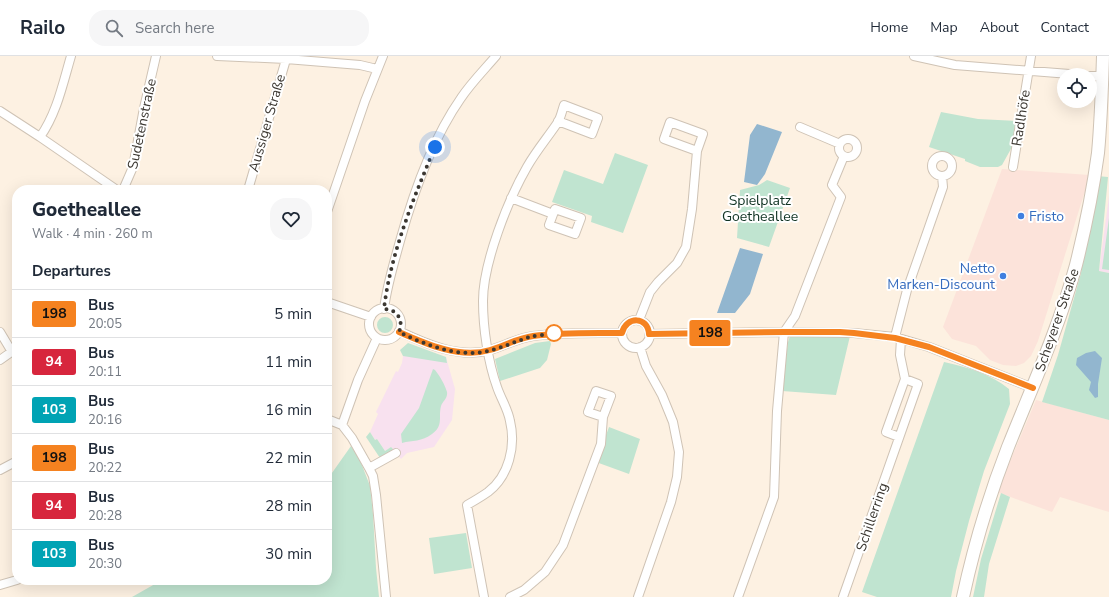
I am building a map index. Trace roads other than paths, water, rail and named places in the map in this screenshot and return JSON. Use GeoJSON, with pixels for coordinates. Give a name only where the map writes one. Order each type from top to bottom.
{"type":"FeatureCollection","features":[{"type":"Feature","properties":{"kind":"street"},"geometry":{"type":"LineString","coordinates":[[40,136],[49,123],[71,56]]}},
{"type":"Feature","properties":{"kind":"street","name":"Sudetenstraße"},"geometry":{"type":"LineString","coordinates":[[125,185],[134,167],[144,108],[156,56]]}},
{"type":"Feature","properties":{"kind":"street"},"geometry":{"type":"LineString","coordinates":[[217,56],[286,57],[360,65],[377,69]]}},
{"type":"Feature","properties":{"kind":"street"},"geometry":{"type":"LineString","coordinates":[[332,198],[377,69],[383,56]]}},
{"type":"Feature","properties":{"kind":"street"},"geometry":{"type":"LineString","coordinates":[[384,309],[389,281],[405,223],[420,181],[440,134],[461,98],[496,56]]}},
{"type":"Feature","properties":{"kind":"street"},"geometry":{"type":"LineString","coordinates":[[914,56],[955,65],[1057,73]]}},
{"type":"Feature","properties":{"kind":"street","name":"Radlhöfe"},"geometry":{"type":"LineString","coordinates":[[1013,167],[1031,56]]}},
{"type":"Feature","properties":{"kind":"street","name":"Scheyerer Straße"},"geometry":{"type":"LineString","coordinates":[[963,597],[978,535],[992,491],[1008,446],[1049,347],[1076,266],[1098,153],[1103,56]]}},
{"type":"Feature","properties":{"kind":"street","name":"Aussiger Straße"},"geometry":{"type":"LineString","coordinates":[[249,185],[286,57]]}},
{"type":"Feature","properties":{"kind":"street"},"geometry":{"type":"LineString","coordinates":[[1097,76],[1103,76]]}},
{"type":"Feature","properties":{"kind":"street"},"geometry":{"type":"LineString","coordinates":[[484,597],[467,504],[489,492],[496,485],[508,464],[513,441],[510,421],[497,387],[488,351],[483,310],[485,279],[494,245],[511,198],[532,158],[558,121],[564,105],[598,118],[592,134],[558,121]]}},
{"type":"Feature","properties":{"kind":"street"},"geometry":{"type":"LineString","coordinates":[[0,111],[40,136],[110,185]]}},
{"type":"Feature","properties":{"kind":"street"},"geometry":{"type":"LineString","coordinates":[[638,320],[650,292],[673,268],[680,259],[686,247],[692,209],[697,151],[703,134],[670,122],[664,139],[697,151]]}},
{"type":"Feature","properties":{"kind":"street"},"geometry":{"type":"LineString","coordinates":[[800,127],[840,144]]}},
{"type":"Feature","properties":{"kind":"street"},"geometry":{"type":"LineString","coordinates":[[845,139],[854,141],[856,144],[855,153],[850,156],[844,156],[839,149],[840,144],[845,139]]}},
{"type":"Feature","properties":{"kind":"street"},"geometry":{"type":"LineString","coordinates":[[738,597],[774,497],[777,411],[784,332],[795,316],[841,196],[832,185],[844,156]]}},
{"type":"Feature","properties":{"kind":"street"},"geometry":{"type":"LineString","coordinates":[[899,437],[886,432],[905,379],[898,338],[907,290],[943,187],[942,176]]}},
{"type":"Feature","properties":{"kind":"street"},"geometry":{"type":"LineString","coordinates":[[511,198],[553,214]]}},
{"type":"Feature","properties":{"kind":"street"},"geometry":{"type":"LineString","coordinates":[[332,304],[371,317]]}},
{"type":"Feature","properties":{"kind":"street"},"geometry":{"type":"LineString","coordinates":[[384,309],[392,310],[398,315],[401,325],[399,332],[388,340],[377,338],[370,326],[371,317],[376,312],[384,309]]}},
{"type":"Feature","properties":{"kind":"street"},"geometry":{"type":"LineString","coordinates":[[638,320],[647,326],[649,334],[647,342],[640,347],[631,347],[627,345],[622,338],[622,333],[625,325],[629,322],[638,320]]}},
{"type":"Feature","properties":{"kind":"street"},"geometry":{"type":"LineString","coordinates":[[0,332],[12,347]]}},
{"type":"Feature","properties":{"kind":"street"},"geometry":{"type":"LineString","coordinates":[[399,332],[421,342],[443,349],[475,352],[488,351],[531,336],[554,333],[622,333]]}},
{"type":"Feature","properties":{"kind":"street"},"geometry":{"type":"LineString","coordinates":[[649,334],[784,332],[854,333],[898,338],[929,347],[1033,388]]}},
{"type":"Feature","properties":{"kind":"street"},"geometry":{"type":"LineString","coordinates":[[342,425],[358,380],[377,338]]}},
{"type":"Feature","properties":{"kind":"street"},"geometry":{"type":"LineString","coordinates":[[638,597],[671,502],[677,477],[679,452],[673,422],[662,395],[646,366],[640,347]]}},
{"type":"Feature","properties":{"kind":"street"},"geometry":{"type":"LineString","coordinates":[[0,360],[12,351]]}},
{"type":"Feature","properties":{"kind":"street","name":"Schillerring"},"geometry":{"type":"LineString","coordinates":[[843,597],[918,384],[905,379]]}},
{"type":"Feature","properties":{"kind":"street"},"geometry":{"type":"LineString","coordinates":[[510,597],[533,584],[545,572],[563,545],[601,444],[603,434],[603,418]]}},
{"type":"Feature","properties":{"kind":"street"},"geometry":{"type":"LineString","coordinates":[[332,421],[342,425],[354,441],[373,476],[386,597]]}},
{"type":"Feature","properties":{"kind":"street"},"geometry":{"type":"LineString","coordinates":[[369,468],[396,453]]}},
{"type":"Feature","properties":{"kind":"street"},"geometry":{"type":"LineString","coordinates":[[0,470],[12,464]]}},
{"type":"Feature","properties":{"kind":"street"},"geometry":{"type":"LineString","coordinates":[[0,584],[12,581]]}},
{"type":"Feature","properties":{"kind":"water"},"geometry":{"type":"Polygon","coordinates":[[[757,124],[782,132],[765,174],[757,185],[744,182],[750,135],[757,124]]]}},
{"type":"Feature","properties":{"kind":"water"},"geometry":{"type":"Polygon","coordinates":[[[740,248],[763,254],[750,294],[735,313],[717,313],[740,248]]]}},
{"type":"Feature","properties":{"kind":"water"},"geometry":{"type":"Polygon","coordinates":[[[1095,351],[1102,358],[1098,384],[1098,397],[1095,398],[1089,390],[1091,382],[1076,365],[1077,358],[1086,353],[1095,351]]]}},
{"type":"Feature","properties":{"kind":"place","name":"Fristo"},"geometry":{"type":"Point","coordinates":[1021,216]}},
{"type":"Feature","properties":{"kind":"place","name":"Netto Marken-Discount"},"geometry":{"type":"Point","coordinates":[1003,276]}},
{"type":"Feature","properties":{"kind":"park label","name":"Spielplatz Goetheallee"},"geometry":{"type":"Point","coordinates":[760,208]}}]}
